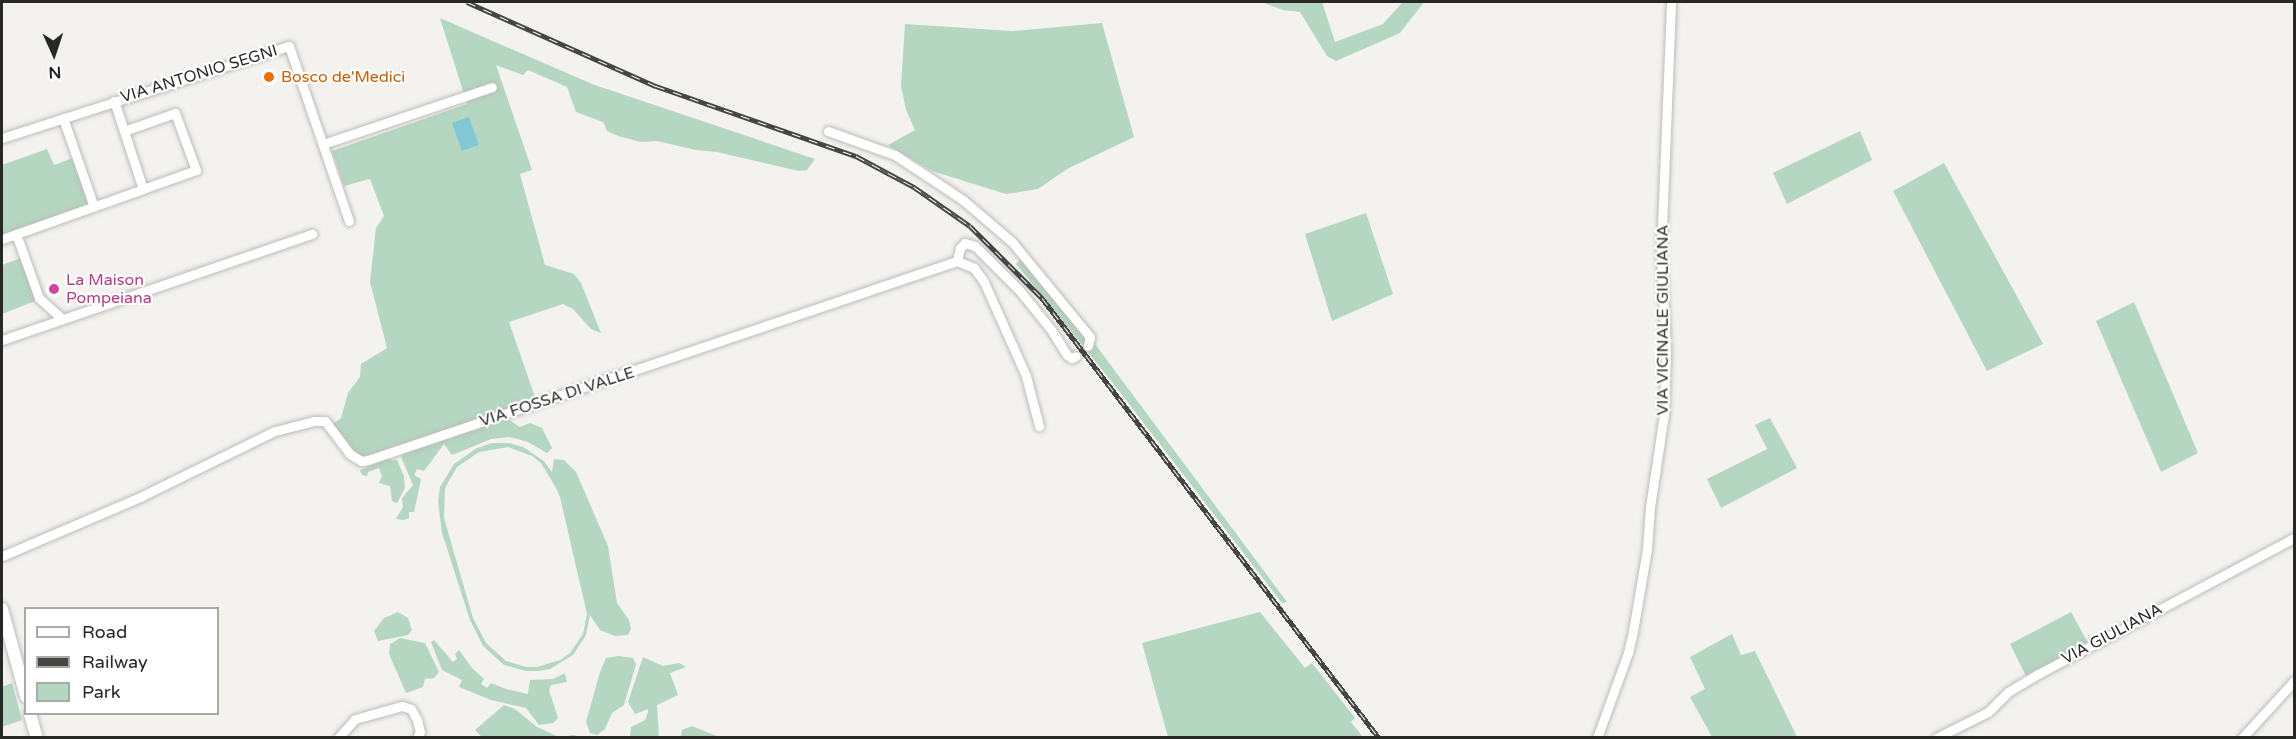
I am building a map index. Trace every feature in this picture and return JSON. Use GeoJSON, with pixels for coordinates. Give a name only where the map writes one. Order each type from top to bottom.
{"type":"FeatureCollection","features":[{"type":"Feature","properties":{"kind":"street","name":"VIA VICINALE GIULIANA"},"geometry":{"type":"LineString","coordinates":[[1597,738],[1628,653],[1633,631],[1647,549],[1650,507],[1664,414],[1666,368],[1661,254],[1671,2]]}},
{"type":"Feature","properties":{"kind":"street","name":"VIA ANTONIO SEGNI"},"geometry":{"type":"LineString","coordinates":[[2,138],[289,46],[350,221]]}},
{"type":"Feature","properties":{"kind":"street"},"geometry":{"type":"LineString","coordinates":[[323,144],[492,87]]}},
{"type":"Feature","properties":{"kind":"street"},"geometry":{"type":"LineString","coordinates":[[114,101],[143,189]]}},
{"type":"Feature","properties":{"kind":"street"},"geometry":{"type":"LineString","coordinates":[[2,239],[196,170],[175,113],[124,131]]}},
{"type":"Feature","properties":{"kind":"street"},"geometry":{"type":"LineString","coordinates":[[63,118],[94,207]]}},
{"type":"Feature","properties":{"kind":"street"},"geometry":{"type":"LineString","coordinates":[[828,131],[895,155],[963,200],[1012,242],[1090,337],[1091,341],[1088,346]]}},
{"type":"Feature","properties":{"kind":"street"},"geometry":{"type":"LineString","coordinates":[[16,234],[39,298],[62,318]]}},
{"type":"Feature","properties":{"kind":"street"},"geometry":{"type":"LineString","coordinates":[[2,340],[312,234]]}},
{"type":"Feature","properties":{"kind":"street"},"geometry":{"type":"LineString","coordinates":[[1039,426],[1026,376],[984,282],[974,268],[957,261],[960,248],[965,243],[975,246],[1020,291],[1052,331],[1067,356],[1071,358],[1076,356]]}},
{"type":"Feature","properties":{"kind":"street","name":"VIA FOSSA DI VALLE"},"geometry":{"type":"LineString","coordinates":[[2,556],[140,497],[275,431],[314,421],[325,421],[350,454],[361,461],[368,460],[957,261]]}},
{"type":"Feature","properties":{"kind":"street","name":"VIA GIULIANA"},"geometry":{"type":"LineString","coordinates":[[1936,738],[1988,712],[2008,692],[2037,674],[2295,538]]}},
{"type":"Feature","properties":{"kind":"street"},"geometry":{"type":"LineString","coordinates":[[2,609],[24,690]]}},
{"type":"Feature","properties":{"kind":"street"},"geometry":{"type":"LineString","coordinates":[[2242,738],[2295,681]]}},
{"type":"Feature","properties":{"kind":"street"},"geometry":{"type":"LineString","coordinates":[[338,738],[355,719],[402,706],[411,709],[417,720],[420,732],[417,738]]}},
{"type":"Feature","properties":{"kind":"street"},"geometry":{"type":"LineString","coordinates":[[30,715],[37,738]]}},
{"type":"Feature","properties":{"kind":"green space"},"geometry":{"type":"Polygon","coordinates":[[[1261,2],[1322,2],[1335,42],[1383,24],[1403,2],[1424,2],[1400,33],[1336,61],[1327,56],[1300,12],[1283,10],[1261,2]]]}},
{"type":"Feature","properties":{"kind":"green space"},"geometry":{"type":"Polygon","coordinates":[[[440,18],[592,84],[815,159],[807,170],[799,171],[717,152],[696,150],[657,141],[641,142],[618,136],[607,131],[603,122],[576,112],[567,87],[528,70],[523,75],[496,65],[532,170],[520,174],[545,265],[574,274],[581,283],[601,333],[591,329],[573,309],[563,304],[509,322],[536,400],[363,457],[353,453],[333,424],[341,418],[348,393],[360,377],[361,364],[387,348],[370,282],[376,228],[384,216],[370,179],[344,186],[332,151],[467,104],[440,18]]]}},
{"type":"Feature","properties":{"kind":"green space"},"geometry":{"type":"Polygon","coordinates":[[[1102,23],[1134,137],[1067,169],[1038,189],[1006,194],[932,171],[888,145],[915,130],[906,110],[901,86],[905,24],[1012,31],[1102,23]]]}},
{"type":"Feature","properties":{"kind":"green space"},"geometry":{"type":"Polygon","coordinates":[[[1860,131],[1872,160],[1787,204],[1773,173],[1860,131]]]}},
{"type":"Feature","properties":{"kind":"green space"},"geometry":{"type":"Polygon","coordinates":[[[47,149],[54,165],[73,158],[90,205],[2,237],[2,165],[47,149]]]}},
{"type":"Feature","properties":{"kind":"green space"},"geometry":{"type":"Polygon","coordinates":[[[1944,163],[2043,344],[1987,371],[1893,191],[1944,163]]]}},
{"type":"Feature","properties":{"kind":"green space"},"geometry":{"type":"Polygon","coordinates":[[[1366,213],[1393,294],[1332,321],[1305,234],[1366,213]]]}},
{"type":"Feature","properties":{"kind":"green space"},"geometry":{"type":"Polygon","coordinates":[[[21,258],[35,301],[2,314],[2,265],[21,258]]]}},
{"type":"Feature","properties":{"kind":"green space"},"geometry":{"type":"Polygon","coordinates":[[[1021,259],[1089,340],[1090,348],[1095,344],[1287,602],[1282,603],[1116,387],[1016,264],[1021,259]]]}},
{"type":"Feature","properties":{"kind":"green space"},"geometry":{"type":"Polygon","coordinates":[[[2134,302],[2198,453],[2161,472],[2096,321],[2134,302]]]}},
{"type":"Feature","properties":{"kind":"green space"},"geometry":{"type":"Polygon","coordinates":[[[1770,418],[1797,468],[1721,508],[1707,479],[1767,449],[1755,425],[1770,418]]]}},
{"type":"Feature","properties":{"kind":"green space"},"geometry":{"type":"Polygon","coordinates":[[[508,419],[520,427],[530,423],[542,428],[552,448],[547,453],[528,442],[510,437],[491,439],[452,455],[444,444],[424,471],[417,469],[414,475],[421,479],[414,512],[409,512],[409,518],[404,520],[396,519],[403,507],[402,498],[413,485],[401,457],[403,454],[508,419]]]}},
{"type":"Feature","properties":{"kind":"green space"},"geometry":{"type":"Polygon","coordinates":[[[492,443],[509,443],[523,447],[544,461],[552,472],[554,459],[564,460],[576,472],[608,546],[617,603],[629,620],[631,629],[628,635],[615,636],[600,630],[590,615],[586,635],[573,655],[550,669],[538,671],[526,671],[504,665],[483,646],[470,620],[442,533],[438,502],[440,487],[454,464],[477,448],[492,443]],[[508,447],[479,452],[457,467],[445,488],[444,518],[473,618],[486,643],[506,661],[526,667],[537,667],[560,660],[570,653],[583,634],[587,614],[560,497],[541,463],[532,456],[508,447]]]}},
{"type":"Feature","properties":{"kind":"green space"},"geometry":{"type":"Polygon","coordinates":[[[386,459],[397,460],[404,476],[405,488],[397,503],[392,501],[390,486],[379,483],[382,476],[379,468],[368,472],[367,476],[362,475],[360,470],[386,459]]]}},
{"type":"Feature","properties":{"kind":"green space"},"geometry":{"type":"Polygon","coordinates":[[[398,612],[408,618],[412,630],[408,635],[378,641],[374,631],[384,618],[398,612]]]}},
{"type":"Feature","properties":{"kind":"green space"},"geometry":{"type":"Polygon","coordinates":[[[1260,612],[1305,668],[1312,663],[1355,718],[1351,722],[1362,736],[1168,737],[1142,643],[1260,612]]]}},
{"type":"Feature","properties":{"kind":"green space"},"geometry":{"type":"Polygon","coordinates":[[[2071,612],[2088,643],[2026,676],[2010,644],[2071,612]]]}},
{"type":"Feature","properties":{"kind":"green space"},"geometry":{"type":"Polygon","coordinates":[[[1732,634],[1741,655],[1755,651],[1797,737],[1712,737],[1690,697],[1705,689],[1690,657],[1732,634]]]}},
{"type":"Feature","properties":{"kind":"green space"},"geometry":{"type":"Polygon","coordinates":[[[400,638],[425,643],[439,672],[434,678],[425,679],[423,687],[406,693],[389,654],[390,644],[400,638]]]}},
{"type":"Feature","properties":{"kind":"green space"},"geometry":{"type":"Polygon","coordinates":[[[434,640],[453,662],[457,659],[455,654],[459,650],[472,668],[484,679],[481,684],[487,688],[491,683],[528,694],[530,680],[553,679],[565,673],[567,682],[551,685],[549,690],[558,718],[553,723],[539,725],[526,708],[491,700],[459,687],[462,680],[442,670],[431,642],[434,640]]]}},
{"type":"Feature","properties":{"kind":"green space"},"geometry":{"type":"Polygon","coordinates":[[[618,656],[633,658],[636,664],[624,705],[612,713],[605,729],[597,735],[590,733],[586,722],[600,672],[606,658],[618,656]]]}},
{"type":"Feature","properties":{"kind":"green space"},"geometry":{"type":"Polygon","coordinates":[[[643,657],[663,666],[679,663],[686,667],[670,673],[678,695],[657,705],[659,737],[630,736],[631,727],[645,720],[648,712],[648,709],[635,714],[628,702],[643,657]]]}},
{"type":"Feature","properties":{"kind":"green space"},"geometry":{"type":"Polygon","coordinates":[[[12,683],[22,720],[2,727],[2,687],[12,683]]]}},
{"type":"Feature","properties":{"kind":"green space"},"geometry":{"type":"Polygon","coordinates":[[[504,705],[515,709],[537,727],[559,737],[482,737],[475,730],[504,705]]]}},
{"type":"Feature","properties":{"kind":"green space"},"geometry":{"type":"Polygon","coordinates":[[[692,726],[719,737],[681,737],[682,730],[692,726]]]}},
{"type":"Feature","properties":{"kind":"water"},"geometry":{"type":"Polygon","coordinates":[[[469,117],[479,145],[462,151],[452,123],[469,117]]]}},
{"type":"Feature","properties":{"kind":"railway"},"geometry":{"type":"LineString","coordinates":[[467,2],[656,86],[856,156],[914,187],[970,226],[1042,298],[1379,738]]}},
{"type":"Feature","properties":{"kind":"place","name":"Bosco de'Medici"},"geometry":{"type":"Point","coordinates":[269,77]}},
{"type":"Feature","properties":{"kind":"place","name":"La Maison Pompeiana"},"geometry":{"type":"Point","coordinates":[54,289]}}]}
